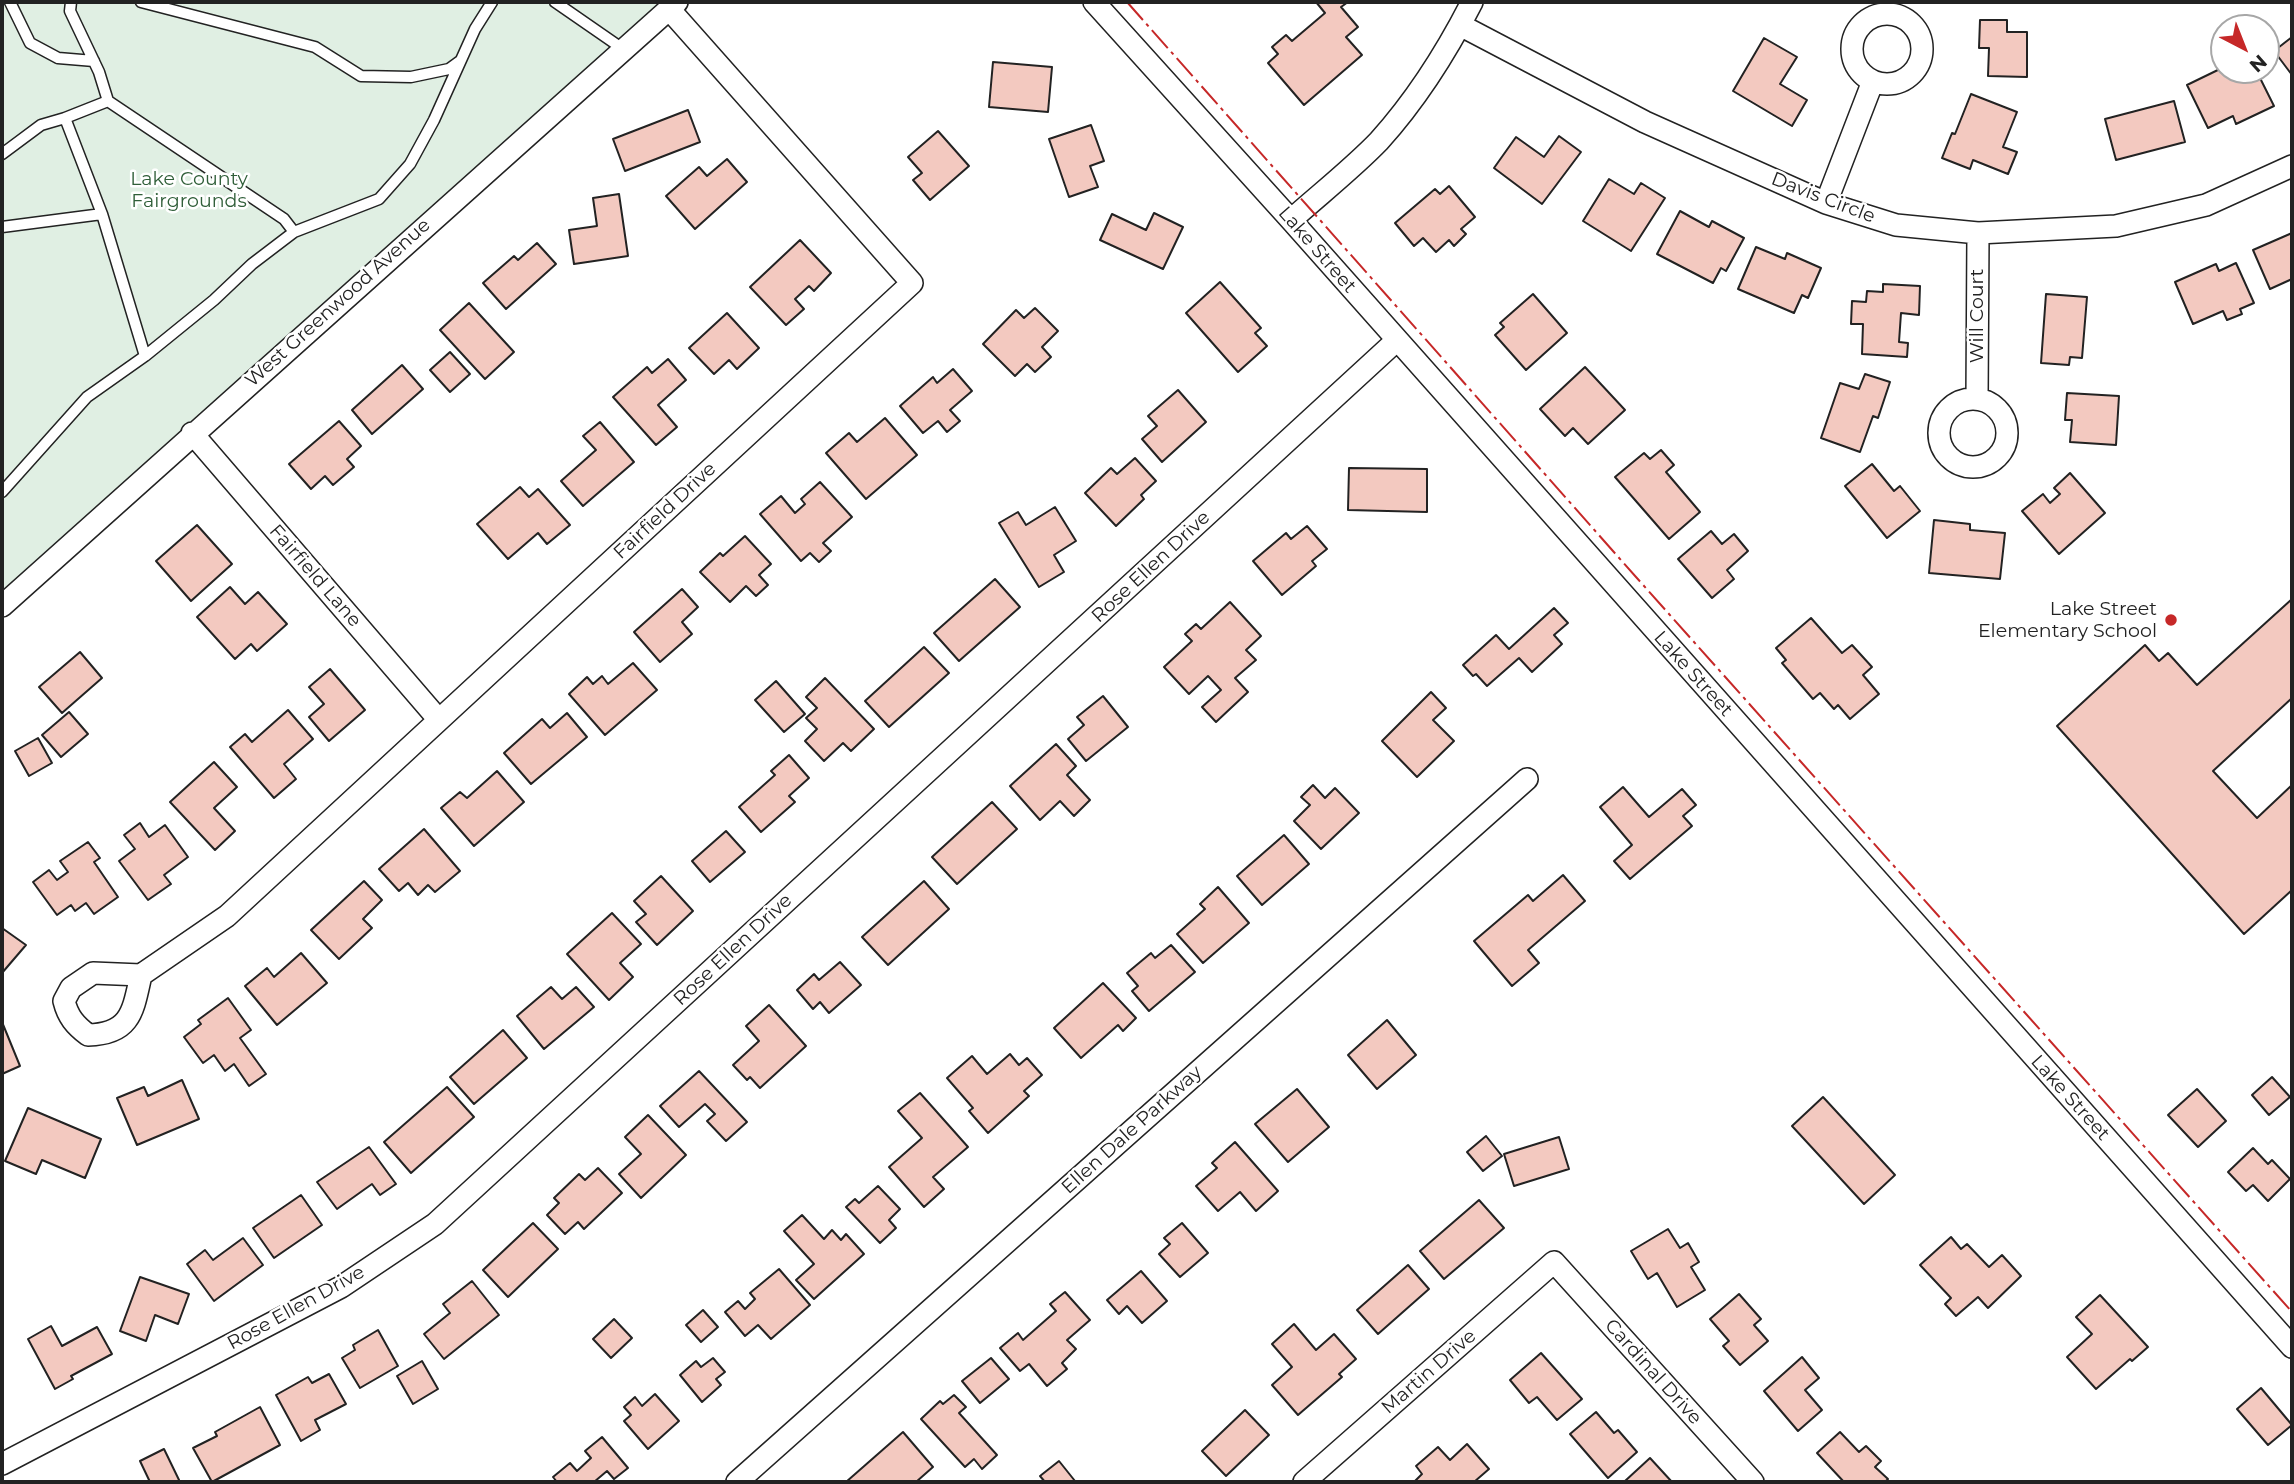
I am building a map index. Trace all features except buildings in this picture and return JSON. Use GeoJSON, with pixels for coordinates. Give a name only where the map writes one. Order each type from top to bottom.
{"type":"FeatureCollection","features":[{"type":"Feature","properties":{"kind":"street","name":"Lake Street"},"geometry":{"type":"LineString","coordinates":[[1094,2],[1291,220],[2292,1347]]}},
{"type":"Feature","properties":{"kind":"street"},"geometry":{"type":"LineString","coordinates":[[1291,220],[1378,141],[1418,92],[1472,2]]}},
{"type":"Feature","properties":{"kind":"street","name":"West Greenwood Avenue"},"geometry":{"type":"LineString","coordinates":[[2,606],[192,433],[673,5]]}},
{"type":"Feature","properties":{"kind":"street","name":"Fairfield Drive"},"geometry":{"type":"LineString","coordinates":[[141,975],[227,916],[912,283],[673,5]]}},
{"type":"Feature","properties":{"kind":"street","name":"Davis Circle"},"geometry":{"type":"LineString","coordinates":[[1460,25],[1645,122],[1826,204],[1896,225],[1978,233],[2116,226],[2206,205],[2292,166]]}},
{"type":"Feature","properties":{"kind":"street"},"geometry":{"type":"LineString","coordinates":[[1826,204],[1873,81]]}},
{"type":"Feature","properties":{"kind":"street","name":"Will Court"},"geometry":{"type":"LineString","coordinates":[[1976,399],[1978,233]]}},
{"type":"Feature","properties":{"kind":"street","name":"Rose Ellen Drive"},"geometry":{"type":"LineString","coordinates":[[2,1464],[341,1287],[435,1224],[1396,341]]}},
{"type":"Feature","properties":{"kind":"street","name":"Fairfield Lane"},"geometry":{"type":"LineString","coordinates":[[192,433],[439,720]]}},
{"type":"Feature","properties":{"kind":"street","name":"Ellen Dale Parkway"},"geometry":{"type":"LineString","coordinates":[[737,1482],[1527,779]]}},
{"type":"Feature","properties":{"kind":"street","name":"Martin Drive"},"geometry":{"type":"LineString","coordinates":[[1304,1482],[1554,1262]]}},
{"type":"Feature","properties":{"kind":"street","name":"Cardinal Drive"},"geometry":{"type":"LineString","coordinates":[[1554,1262],[1753,1482]]}},
{"type":"Feature","properties":{"kind":"lane"},"geometry":{"type":"LineString","coordinates":[[10,2],[30,43],[58,58],[94,61]]}},
{"type":"Feature","properties":{"kind":"lane"},"geometry":{"type":"LineString","coordinates":[[71,2],[70,11],[94,61],[108,101],[284,219],[294,232]]}},
{"type":"Feature","properties":{"kind":"lane"},"geometry":{"type":"LineString","coordinates":[[141,2],[315,47],[361,76],[411,77],[449,69],[461,61]]}},
{"type":"Feature","properties":{"kind":"lane"},"geometry":{"type":"LineString","coordinates":[[2,492],[87,397],[145,356],[214,300],[252,264],[294,232],[379,199],[410,164],[434,120],[475,29],[492,2]]}},
{"type":"Feature","properties":{"kind":"lane"},"geometry":{"type":"LineString","coordinates":[[555,2],[623,50]]}},
{"type":"Feature","properties":{"kind":"lane"},"geometry":{"type":"LineString","coordinates":[[2,153],[41,125],[108,101]]}},
{"type":"Feature","properties":{"kind":"lane"},"geometry":{"type":"LineString","coordinates":[[65,118],[102,214],[145,356]]}},
{"type":"Feature","properties":{"kind":"lane"},"geometry":{"type":"LineString","coordinates":[[2,227],[102,214]]}},
{"type":"Feature","properties":{"kind":"green space","name":"Lake County Fairgrounds"},"geometry":{"type":"Polygon","coordinates":[[[2,2],[680,2],[2,610],[2,2]]]}},
{"type":"Feature","properties":{"kind":"power"},"geometry":{"type":"LineString","coordinates":[[1127,2],[2292,1312]]}},
{"type":"Feature","properties":{"kind":"place","name":"Lake Street Elementary School"},"geometry":{"type":"Point","coordinates":[2171,620]}}]}
